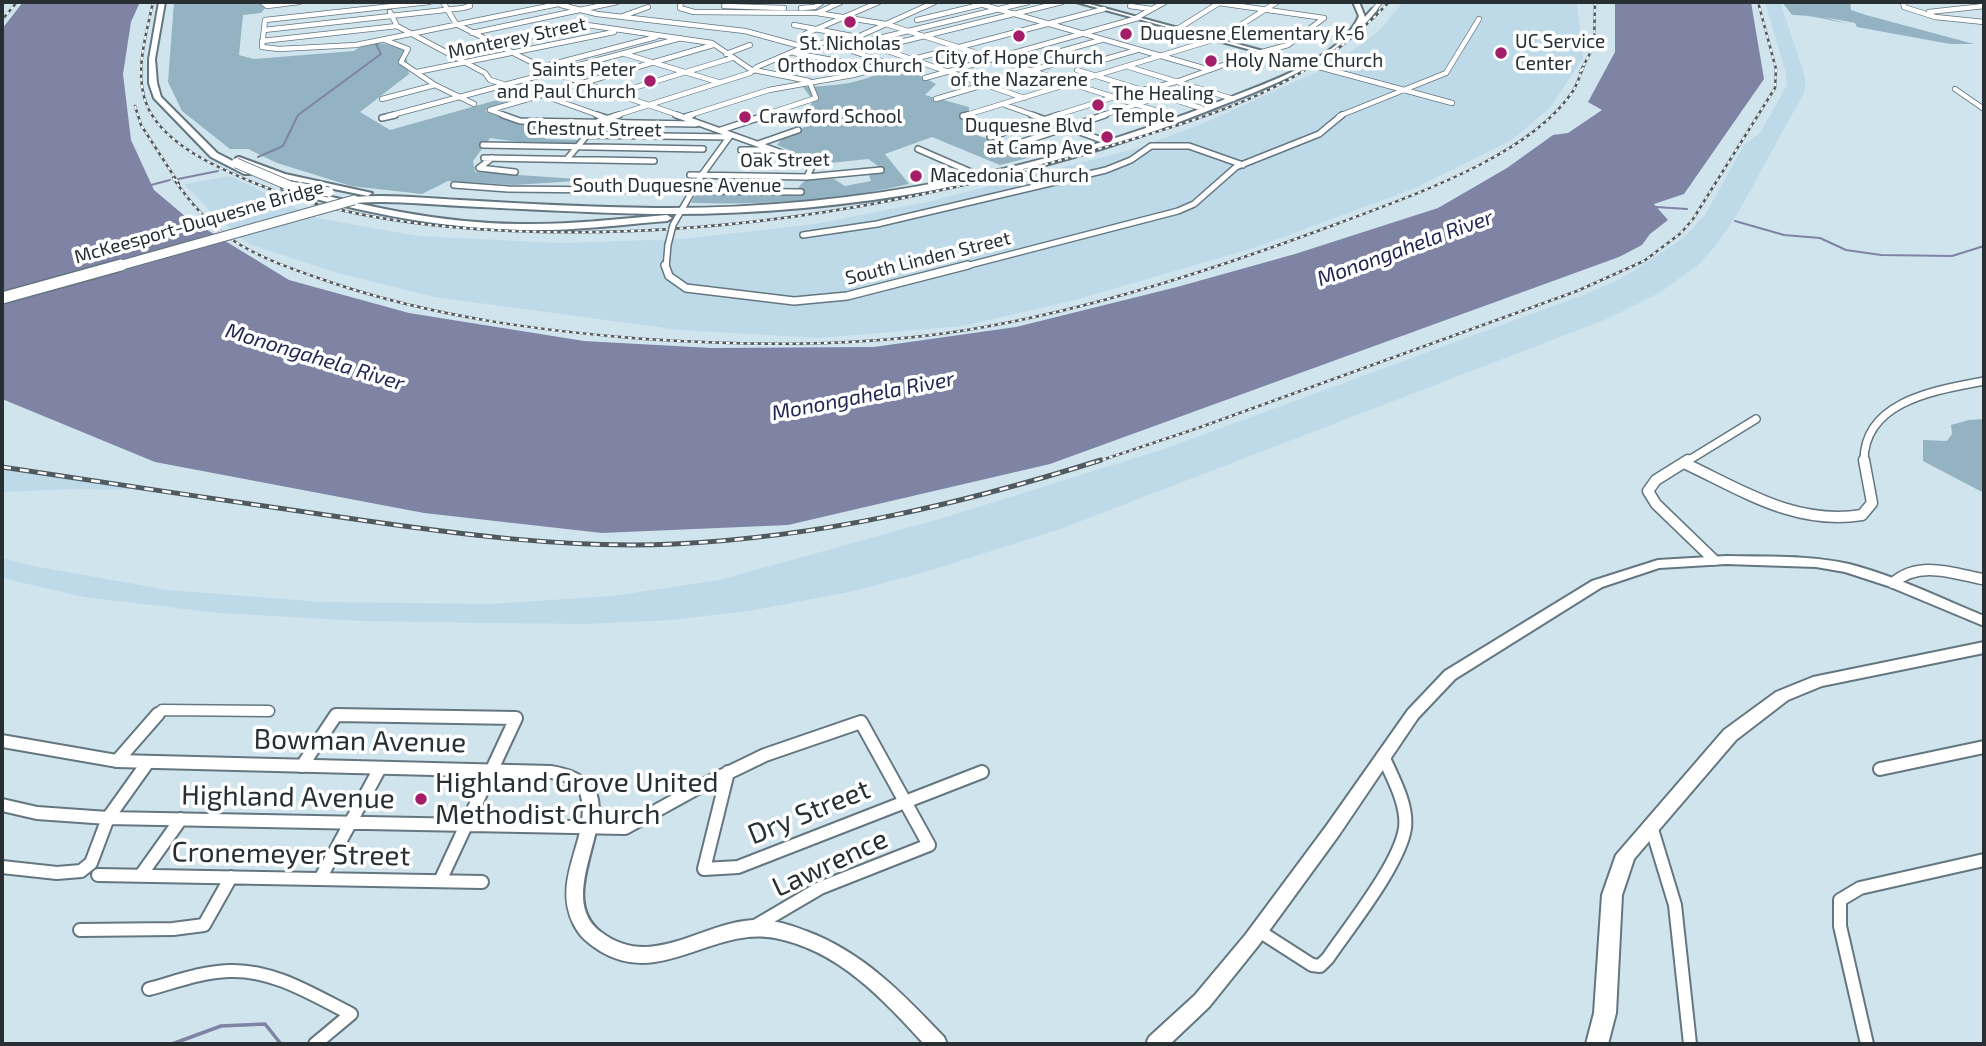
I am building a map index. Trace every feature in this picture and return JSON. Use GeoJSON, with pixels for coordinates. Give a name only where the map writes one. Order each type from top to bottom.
{"type":"FeatureCollection","features":[{"type":"Feature","properties":{"kind":"main road"},"geometry":{"type":"LineString","coordinates":[[162,2],[152,59],[153,83],[165,107],[206,148],[276,184],[368,209],[494,226],[581,225],[830,203],[869,198],[977,175],[1113,140],[1233,97],[1306,63],[1352,31],[1374,10]]}},
{"type":"Feature","properties":{"kind":"main road"},"geometry":{"type":"LineString","coordinates":[[1356,6],[1374,10]]}},
{"type":"Feature","properties":{"kind":"main road"},"geometry":{"type":"LineString","coordinates":[[1352,31],[1361,20],[1356,6]]}},
{"type":"Feature","properties":{"kind":"main road","name":"South Duquesne Avenue"},"geometry":{"type":"LineString","coordinates":[[347,200],[520,205],[677,215],[838,199],[977,175],[1102,140],[1233,97]]}},
{"type":"Feature","properties":{"kind":"main road"},"geometry":{"type":"LineString","coordinates":[[195,135],[211,146],[328,197],[407,214],[504,224],[524,221],[535,213]]}},
{"type":"Feature","properties":{"kind":"main road"},"geometry":{"type":"LineString","coordinates":[[233,164],[290,186],[343,193],[347,200]]}},
{"type":"Feature","properties":{"kind":"main road"},"geometry":{"type":"LineString","coordinates":[[252,165],[326,186],[408,197]]}},
{"type":"Feature","properties":{"kind":"main road","name":"South Duquesne Avenue"},"geometry":{"type":"LineString","coordinates":[[408,197],[677,215]]}},
{"type":"Feature","properties":{"kind":"main road","name":"McKeesport-Duquesne Bridge"},"geometry":{"type":"LineString","coordinates":[[2,297],[347,200],[408,197]]}},
{"type":"Feature","properties":{"kind":"main road","name":"McKeesport-Duquesne Bridge"},"geometry":{"type":"LineString","coordinates":[[2,297],[347,200]]}},
{"type":"Feature","properties":{"kind":"main road"},"geometry":{"type":"LineString","coordinates":[[520,205],[534,209],[541,219],[552,223],[581,225]]}},
{"type":"Feature","properties":{"kind":"main road"},"geometry":{"type":"LineString","coordinates":[[1157,1044],[1202,1000],[1259,930],[1333,830],[1413,714],[1450,676],[1597,584],[1658,564],[1714,560],[1816,563],[1847,568],[1893,583],[1984,621]]}},
{"type":"Feature","properties":{"kind":"main road"},"geometry":{"type":"LineString","coordinates":[[1597,1044],[1605,1013],[1612,895],[1626,855],[1730,735],[1782,696],[1819,681],[1984,647]]}},
{"type":"Feature","properties":{"kind":"main road","name":"Bowman Avenue"},"geometry":{"type":"LineString","coordinates":[[2,741],[117,761],[551,772],[574,777],[589,792],[591,800],[574,886],[577,912],[582,923],[599,942],[621,952],[646,956],[674,952],[721,935],[753,928]]}},
{"type":"Feature","properties":{"kind":"main road"},"geometry":{"type":"LineString","coordinates":[[753,928],[795,934],[823,946],[864,972],[890,994],[937,1044]]}},
{"type":"Feature","properties":{"kind":"street"},"geometry":{"type":"LineString","coordinates":[[262,2],[267,6],[296,2]]}},
{"type":"Feature","properties":{"kind":"street"},"geometry":{"type":"LineString","coordinates":[[429,2],[387,4],[265,20],[261,47],[279,49],[356,45],[568,2]]}},
{"type":"Feature","properties":{"kind":"street"},"geometry":{"type":"LineString","coordinates":[[443,2],[456,24],[551,72],[706,124],[731,136],[813,164],[807,177]]}},
{"type":"Feature","properties":{"kind":"street"},"geometry":{"type":"LineString","coordinates":[[264,30],[447,10],[468,7],[468,2]]}},
{"type":"Feature","properties":{"kind":"street"},"geometry":{"type":"LineString","coordinates":[[472,33],[617,2]]}},
{"type":"Feature","properties":{"kind":"street"},"geometry":{"type":"LineString","coordinates":[[682,2],[680,8],[688,12],[817,13],[886,24],[1160,112]]}},
{"type":"Feature","properties":{"kind":"street"},"geometry":{"type":"LineString","coordinates":[[717,12],[729,2]]}},
{"type":"Feature","properties":{"kind":"street"},"geometry":{"type":"LineString","coordinates":[[724,6],[815,7],[822,2]]}},
{"type":"Feature","properties":{"kind":"street"},"geometry":{"type":"LineString","coordinates":[[817,13],[841,2]]}},
{"type":"Feature","properties":{"kind":"street"},"geometry":{"type":"LineString","coordinates":[[804,46],[805,34],[879,2]]}},
{"type":"Feature","properties":{"kind":"street"},"geometry":{"type":"LineString","coordinates":[[559,4],[620,16],[745,31],[804,46],[853,38],[936,2]]}},
{"type":"Feature","properties":{"kind":"street"},"geometry":{"type":"LineString","coordinates":[[931,17],[962,2]]}},
{"type":"Feature","properties":{"kind":"street"},"geometry":{"type":"LineString","coordinates":[[973,2],[1210,70]]}},
{"type":"Feature","properties":{"kind":"street"},"geometry":{"type":"LineString","coordinates":[[917,20],[992,2]]}},
{"type":"Feature","properties":{"kind":"street"},"geometry":{"type":"LineString","coordinates":[[863,42],[1028,2]]}},
{"type":"Feature","properties":{"kind":"street"},"geometry":{"type":"LineString","coordinates":[[880,47],[1062,2]]}},
{"type":"Feature","properties":{"kind":"street"},"geometry":{"type":"LineString","coordinates":[[1078,2],[1452,103]]}},
{"type":"Feature","properties":{"kind":"street"},"geometry":{"type":"LineString","coordinates":[[685,117],[769,90],[809,81],[842,78],[1048,24],[1101,8],[1108,2]]}},
{"type":"Feature","properties":{"kind":"street"},"geometry":{"type":"LineString","coordinates":[[925,78],[1137,18],[1165,2]]}},
{"type":"Feature","properties":{"kind":"street"},"geometry":{"type":"LineString","coordinates":[[990,137],[1288,46],[1324,18],[1212,2]]}},
{"type":"Feature","properties":{"kind":"street"},"geometry":{"type":"LineString","coordinates":[[1161,33],[1176,29],[1220,2]]}},
{"type":"Feature","properties":{"kind":"street"},"geometry":{"type":"LineString","coordinates":[[963,117],[1227,35],[1277,2]]}},
{"type":"Feature","properties":{"kind":"street"},"geometry":{"type":"LineString","coordinates":[[1374,10],[1380,2]]}},
{"type":"Feature","properties":{"kind":"street"},"geometry":{"type":"LineString","coordinates":[[1903,2],[1904,7],[1920,13],[1984,22]]}},
{"type":"Feature","properties":{"kind":"street"},"geometry":{"type":"LineString","coordinates":[[387,4],[397,26],[485,73],[490,80],[504,85]]}},
{"type":"Feature","properties":{"kind":"street"},"geometry":{"type":"LineString","coordinates":[[1130,6],[1151,9]]}},
{"type":"Feature","properties":{"kind":"street"},"geometry":{"type":"LineString","coordinates":[[1920,13],[1984,6]]}},
{"type":"Feature","properties":{"kind":"street"},"geometry":{"type":"LineString","coordinates":[[620,16],[648,7]]}},
{"type":"Feature","properties":{"kind":"street"},"geometry":{"type":"LineString","coordinates":[[511,13],[529,21]]}},
{"type":"Feature","properties":{"kind":"street","name":"South Linden Street"},"geometry":{"type":"LineString","coordinates":[[731,136],[701,176],[677,215],[668,245],[665,272],[669,279],[686,288],[794,301],[830,299],[1178,211],[1194,204],[1231,170],[1319,134],[1341,115],[1446,73],[1479,19]]}},
{"type":"Feature","properties":{"kind":"street"},"geometry":{"type":"LineString","coordinates":[[493,44],[587,25],[715,45],[753,71],[809,81]]}},
{"type":"Feature","properties":{"kind":"street"},"geometry":{"type":"LineString","coordinates":[[794,25],[853,38],[1024,98]]}},
{"type":"Feature","properties":{"kind":"street"},"geometry":{"type":"LineString","coordinates":[[262,41],[397,26]]}},
{"type":"Feature","properties":{"kind":"street","name":"Monterey Street"},"geometry":{"type":"LineString","coordinates":[[417,72],[623,31]]}},
{"type":"Feature","properties":{"kind":"street"},"geometry":{"type":"LineString","coordinates":[[542,67],[661,36]]}},
{"type":"Feature","properties":{"kind":"street"},"geometry":{"type":"LineString","coordinates":[[382,118],[681,38]]}},
{"type":"Feature","properties":{"kind":"street"},"geometry":{"type":"LineString","coordinates":[[1037,58],[1103,39]]}},
{"type":"Feature","properties":{"kind":"street"},"geometry":{"type":"LineString","coordinates":[[384,40],[408,48],[401,62],[435,85],[474,104]]}},
{"type":"Feature","properties":{"kind":"street"},"geometry":{"type":"LineString","coordinates":[[830,43],[890,65]]}},
{"type":"Feature","properties":{"kind":"street"},"geometry":{"type":"LineString","coordinates":[[706,124],[520,121],[490,110],[715,45]]}},
{"type":"Feature","properties":{"kind":"street"},"geometry":{"type":"LineString","coordinates":[[726,54],[750,45]]}},
{"type":"Feature","properties":{"kind":"street"},"geometry":{"type":"LineString","coordinates":[[567,159],[598,123],[606,118],[753,71],[804,46]]}},
{"type":"Feature","properties":{"kind":"street"},"geometry":{"type":"LineString","coordinates":[[1092,63],[1139,49]]}},
{"type":"Feature","properties":{"kind":"street"},"geometry":{"type":"LineString","coordinates":[[793,52],[878,68]]}},
{"type":"Feature","properties":{"kind":"street"},"geometry":{"type":"LineString","coordinates":[[936,99],[1057,64],[1019,52]]}},
{"type":"Feature","properties":{"kind":"street"},"geometry":{"type":"LineString","coordinates":[[625,54],[720,83]]}},
{"type":"Feature","properties":{"kind":"street"},"geometry":{"type":"LineString","coordinates":[[614,94],[732,58]]}},
{"type":"Feature","properties":{"kind":"street"},"geometry":{"type":"LineString","coordinates":[[1130,66],[1233,97]]}},
{"type":"Feature","properties":{"kind":"street"},"geometry":{"type":"LineString","coordinates":[[1077,70],[1201,108]]}},
{"type":"Feature","properties":{"kind":"street"},"geometry":{"type":"LineString","coordinates":[[721,130],[816,99],[809,81]]}},
{"type":"Feature","properties":{"kind":"street"},"geometry":{"type":"LineString","coordinates":[[1179,81],[1233,97]]}},
{"type":"Feature","properties":{"kind":"street"},"geometry":{"type":"LineString","coordinates":[[382,99],[435,85]]}},
{"type":"Feature","properties":{"kind":"street"},"geometry":{"type":"LineString","coordinates":[[1183,90],[1193,87]]}},
{"type":"Feature","properties":{"kind":"street"},"geometry":{"type":"LineString","coordinates":[[1955,89],[1984,109]]}},
{"type":"Feature","properties":{"kind":"street"},"geometry":{"type":"LineString","coordinates":[[1178,101],[1206,91]]}},
{"type":"Feature","properties":{"kind":"street"},"geometry":{"type":"LineString","coordinates":[[995,151],[1174,93]]}},
{"type":"Feature","properties":{"kind":"street"},"geometry":{"type":"LineString","coordinates":[[542,95],[606,118]]}},
{"type":"Feature","properties":{"kind":"street"},"geometry":{"type":"LineString","coordinates":[[1004,104],[1102,140]]}},
{"type":"Feature","properties":{"kind":"street"},"geometry":{"type":"LineString","coordinates":[[758,144],[798,130]]}},
{"type":"Feature","properties":{"kind":"street"},"geometry":{"type":"LineString","coordinates":[[588,135],[731,136]]}},
{"type":"Feature","properties":{"kind":"street","name":"Chestnut Street"},"geometry":{"type":"LineString","coordinates":[[483,145],[703,149]]}},
{"type":"Feature","properties":{"kind":"street","name":"South Linden Street"},"geometry":{"type":"LineString","coordinates":[[803,235],[877,224],[1106,170],[1140,155],[1151,146],[1189,146],[1243,165]]}},
{"type":"Feature","properties":{"kind":"street"},"geometry":{"type":"LineString","coordinates":[[918,149],[977,175]]}},
{"type":"Feature","properties":{"kind":"street"},"geometry":{"type":"LineString","coordinates":[[741,150],[775,150]]}},
{"type":"Feature","properties":{"kind":"street"},"geometry":{"type":"LineString","coordinates":[[484,158],[654,161]]}},
{"type":"Feature","properties":{"kind":"street"},"geometry":{"type":"LineString","coordinates":[[492,158],[478,167],[515,172]]}},
{"type":"Feature","properties":{"kind":"street","name":"Oak Street"},"geometry":{"type":"LineString","coordinates":[[690,175],[807,177],[881,170]]}},
{"type":"Feature","properties":{"kind":"street"},"geometry":{"type":"LineString","coordinates":[[454,185],[508,189],[801,192]]}},
{"type":"Feature","properties":{"kind":"street"},"geometry":{"type":"LineString","coordinates":[[1684,463],[1768,502],[1804,515],[1837,519],[1862,515],[1872,503],[1864,456],[1873,425],[1896,405],[1922,395],[1984,381]]}},
{"type":"Feature","properties":{"kind":"street"},"geometry":{"type":"LineString","coordinates":[[1714,560],[1656,504],[1648,491],[1656,480],[1756,419]]}},
{"type":"Feature","properties":{"kind":"street"},"geometry":{"type":"LineString","coordinates":[[1893,583],[1905,572],[1920,570],[1982,579]]}},
{"type":"Feature","properties":{"kind":"street"},"geometry":{"type":"LineString","coordinates":[[117,761],[162,710],[269,711]]}},
{"type":"Feature","properties":{"kind":"street"},"geometry":{"type":"LineString","coordinates":[[302,766],[336,715],[516,718],[440,881]]}},
{"type":"Feature","properties":{"kind":"street","name":"Highland Avenue"},"geometry":{"type":"LineString","coordinates":[[2,805],[37,813],[108,818],[625,828],[727,772],[806,739],[860,722],[905,801]]}},
{"type":"Feature","properties":{"kind":"street"},"geometry":{"type":"LineString","coordinates":[[1880,769],[1984,747]]}},
{"type":"Feature","properties":{"kind":"street"},"geometry":{"type":"LineString","coordinates":[[1259,930],[1312,965],[1320,966],[1328,958],[1392,859],[1405,828],[1397,792],[1383,756]]}},
{"type":"Feature","properties":{"kind":"street"},"geometry":{"type":"LineString","coordinates":[[2,867],[57,873],[81,871],[91,863],[108,818],[148,762]]}},
{"type":"Feature","properties":{"kind":"street"},"geometry":{"type":"LineString","coordinates":[[320,879],[380,768]]}},
{"type":"Feature","properties":{"kind":"street","name":"Dry Street"},"geometry":{"type":"LineString","coordinates":[[727,772],[704,869],[738,867],[905,801]]}},
{"type":"Feature","properties":{"kind":"street"},"geometry":{"type":"LineString","coordinates":[[905,801],[982,772]]}},
{"type":"Feature","properties":{"kind":"street","name":"Lawrence"},"geometry":{"type":"LineString","coordinates":[[753,928],[820,888],[929,845],[905,801]]}},
{"type":"Feature","properties":{"kind":"street"},"geometry":{"type":"LineString","coordinates":[[141,875],[181,819]]}},
{"type":"Feature","properties":{"kind":"street"},"geometry":{"type":"LineString","coordinates":[[1651,825],[1675,905],[1690,1044]]}},
{"type":"Feature","properties":{"kind":"street"},"geometry":{"type":"LineString","coordinates":[[1867,1044],[1840,926],[1840,900],[1860,888],[1984,860]]}},
{"type":"Feature","properties":{"kind":"street","name":"Cronemeyer Street"},"geometry":{"type":"LineString","coordinates":[[98,875],[482,882]]}},
{"type":"Feature","properties":{"kind":"street"},"geometry":{"type":"LineString","coordinates":[[80,930],[173,929],[204,925],[231,877]]}},
{"type":"Feature","properties":{"kind":"street"},"geometry":{"type":"LineString","coordinates":[[149,989],[212,972],[241,971],[290,984],[351,1014],[315,1044]]}},
{"type":"Feature","properties":{"kind":"shaded area"},"geometry":{"type":"Polygon","coordinates":[[[174,2],[262,2],[267,6],[261,13],[243,15],[239,55],[254,59],[354,51],[372,43],[405,49],[409,74],[360,112],[390,130],[547,86],[557,89],[485,111],[524,122],[561,126],[556,131],[587,133],[584,137],[545,139],[582,140],[575,146],[490,138],[473,161],[475,172],[592,180],[514,185],[448,181],[422,194],[351,186],[277,163],[248,149],[230,149],[182,111],[168,82],[174,2]]]}},
{"type":"Feature","properties":{"kind":"shaded area"},"geometry":{"type":"Polygon","coordinates":[[[1403,2],[1577,2],[1583,58],[1550,108],[1510,141],[1415,188],[1254,248],[1075,300],[963,326],[819,338],[680,330],[434,297],[334,272],[249,244],[214,215],[184,184],[230,176],[317,218],[418,236],[560,243],[682,239],[815,224],[927,202],[1142,147],[1211,120],[1336,63],[1381,29],[1403,2]]]}},
{"type":"Feature","properties":{"kind":"shaded area"},"geometry":{"type":"Polygon","coordinates":[[[1765,2],[1780,2],[1805,76],[1805,91],[1736,216],[1699,264],[1661,292],[1607,319],[1060,529],[935,569],[854,591],[755,610],[673,620],[587,624],[363,621],[218,613],[84,597],[2,578],[2,558],[168,590],[323,602],[490,604],[612,596],[719,580],[943,518],[1164,449],[1586,294],[1624,277],[1682,239],[1705,215],[1744,145],[1760,133],[1787,85],[1765,2]]]}},
{"type":"Feature","properties":{"kind":"shaded area"},"geometry":{"type":"Polygon","coordinates":[[[1782,2],[1850,2],[1851,10],[1974,44],[1950,44],[1857,27],[1855,23],[1824,17],[1848,24],[1792,15],[1782,2]]]}},
{"type":"Feature","properties":{"kind":"shaded area"},"geometry":{"type":"Polygon","coordinates":[[[890,68],[917,74],[936,84],[925,95],[969,107],[968,132],[1036,156],[1000,165],[932,137],[885,154],[909,184],[801,201],[691,203],[697,192],[792,195],[805,180],[834,179],[845,186],[871,181],[869,175],[884,170],[868,159],[821,164],[777,145],[785,137],[818,119],[806,112],[813,101],[803,87],[848,83],[869,78],[890,68]]]}},
{"type":"Feature","properties":{"kind":"shaded area"},"geometry":{"type":"Polygon","coordinates":[[[1984,419],[1984,493],[1923,461],[1923,440],[1947,441],[1952,434],[1951,425],[1984,419]]]}},
{"type":"Feature","properties":{"kind":"shaded area"},"geometry":{"type":"Polygon","coordinates":[[[2,469],[131,487],[128,490],[2,492],[2,469]]]}},
{"type":"Feature","properties":{"kind":"water","name":"Monongahela River"},"geometry":{"type":"Polygon","coordinates":[[[23,2],[140,2],[131,22],[123,74],[131,140],[154,190],[186,217],[289,280],[409,313],[584,341],[712,348],[874,347],[1016,327],[1295,254],[1438,208],[1507,168],[1553,135],[1568,133],[1602,110],[1588,102],[1615,52],[1615,2],[1751,2],[1764,79],[1684,194],[1654,204],[1668,220],[1650,234],[1642,245],[1619,257],[1050,464],[788,525],[602,533],[424,513],[155,462],[2,399],[2,29],[23,2]]]}},
{"type":"Feature","properties":{"kind":"waterway"},"geometry":{"type":"LineString","coordinates":[[258,157],[283,146],[298,115],[381,54],[376,44],[382,41]]}},
{"type":"Feature","properties":{"kind":"waterway"},"geometry":{"type":"LineString","coordinates":[[178,179],[218,171]]}},
{"type":"Feature","properties":{"kind":"waterway"},"geometry":{"type":"LineString","coordinates":[[151,185],[170,180]]}},
{"type":"Feature","properties":{"kind":"waterway"},"geometry":{"type":"LineString","coordinates":[[1656,207],[1687,209]]}},
{"type":"Feature","properties":{"kind":"waterway"},"geometry":{"type":"LineString","coordinates":[[1735,221],[1784,235],[1820,238],[1846,250],[1881,255],[1952,256],[1984,246]]}},
{"type":"Feature","properties":{"kind":"waterway"},"geometry":{"type":"LineString","coordinates":[[172,1044],[221,1026],[265,1024],[281,1044]]}},
{"type":"Feature","properties":{"kind":"railway"},"geometry":{"type":"LineString","coordinates":[[2,20],[17,2]]}},
{"type":"Feature","properties":{"kind":"railway"},"geometry":{"type":"LineString","coordinates":[[153,2],[141,69],[141,82],[148,108],[156,121],[179,144],[208,162],[283,194],[379,218],[478,229],[585,232],[658,230],[805,215],[950,188],[1092,151],[1214,113],[1289,80],[1358,33],[1389,2]]}},
{"type":"Feature","properties":{"kind":"railway"},"geometry":{"type":"LineString","coordinates":[[1580,72],[1594,46],[1595,2]]}},
{"type":"Feature","properties":{"kind":"railway"},"geometry":{"type":"LineString","coordinates":[[1096,462],[1198,428],[1577,291],[1644,261],[1681,233],[1693,219],[1775,88],[1776,69],[1758,2]]}},
{"type":"Feature","properties":{"kind":"railway"},"geometry":{"type":"LineString","coordinates":[[173,178],[206,219],[231,239],[256,253],[282,265],[374,296],[450,314],[528,327],[645,339],[766,344],[887,340],[1015,321],[1063,311],[1157,285],[1250,255],[1435,186],[1500,154],[1529,135],[1554,114],[1573,91],[1585,63]]}},
{"type":"Feature","properties":{"kind":"railway"},"geometry":{"type":"LineString","coordinates":[[135,106],[141,125],[179,184]]}},
{"type":"Feature","properties":{"kind":"railway"},"geometry":{"type":"LineString","coordinates":[[2,467],[465,534],[549,542],[632,545],[729,540],[837,526],[944,504],[1101,460]]}},
{"type":"Feature","properties":{"kind":"place","name":"St. Nicholas Orthodox Church"},"geometry":{"type":"Point","coordinates":[850,22]}},
{"type":"Feature","properties":{"kind":"place","name":"Duquesne Elementary K-6"},"geometry":{"type":"Point","coordinates":[1126,34]}},
{"type":"Feature","properties":{"kind":"place","name":"City of Hope Church of the Nazarene"},"geometry":{"type":"Point","coordinates":[1019,36]}},
{"type":"Feature","properties":{"kind":"place","name":"UC Service Center"},"geometry":{"type":"Point","coordinates":[1501,53]}},
{"type":"Feature","properties":{"kind":"place","name":"Holy Name Church"},"geometry":{"type":"Point","coordinates":[1211,61]}},
{"type":"Feature","properties":{"kind":"place","name":"Saints Peter and Paul Church"},"geometry":{"type":"Point","coordinates":[650,81]}},
{"type":"Feature","properties":{"kind":"place","name":"The Healing Temple"},"geometry":{"type":"Point","coordinates":[1098,105]}},
{"type":"Feature","properties":{"kind":"place","name":"Crawford School"},"geometry":{"type":"Point","coordinates":[745,117]}},
{"type":"Feature","properties":{"kind":"place","name":"Duquesne Blvd at Camp Ave"},"geometry":{"type":"Point","coordinates":[1107,137]}},
{"type":"Feature","properties":{"kind":"place","name":"Macedonia Church"},"geometry":{"type":"Point","coordinates":[916,176]}},
{"type":"Feature","properties":{"kind":"place","name":"Highland Grove United Methodist Church"},"geometry":{"type":"Point","coordinates":[421,799]}}]}
